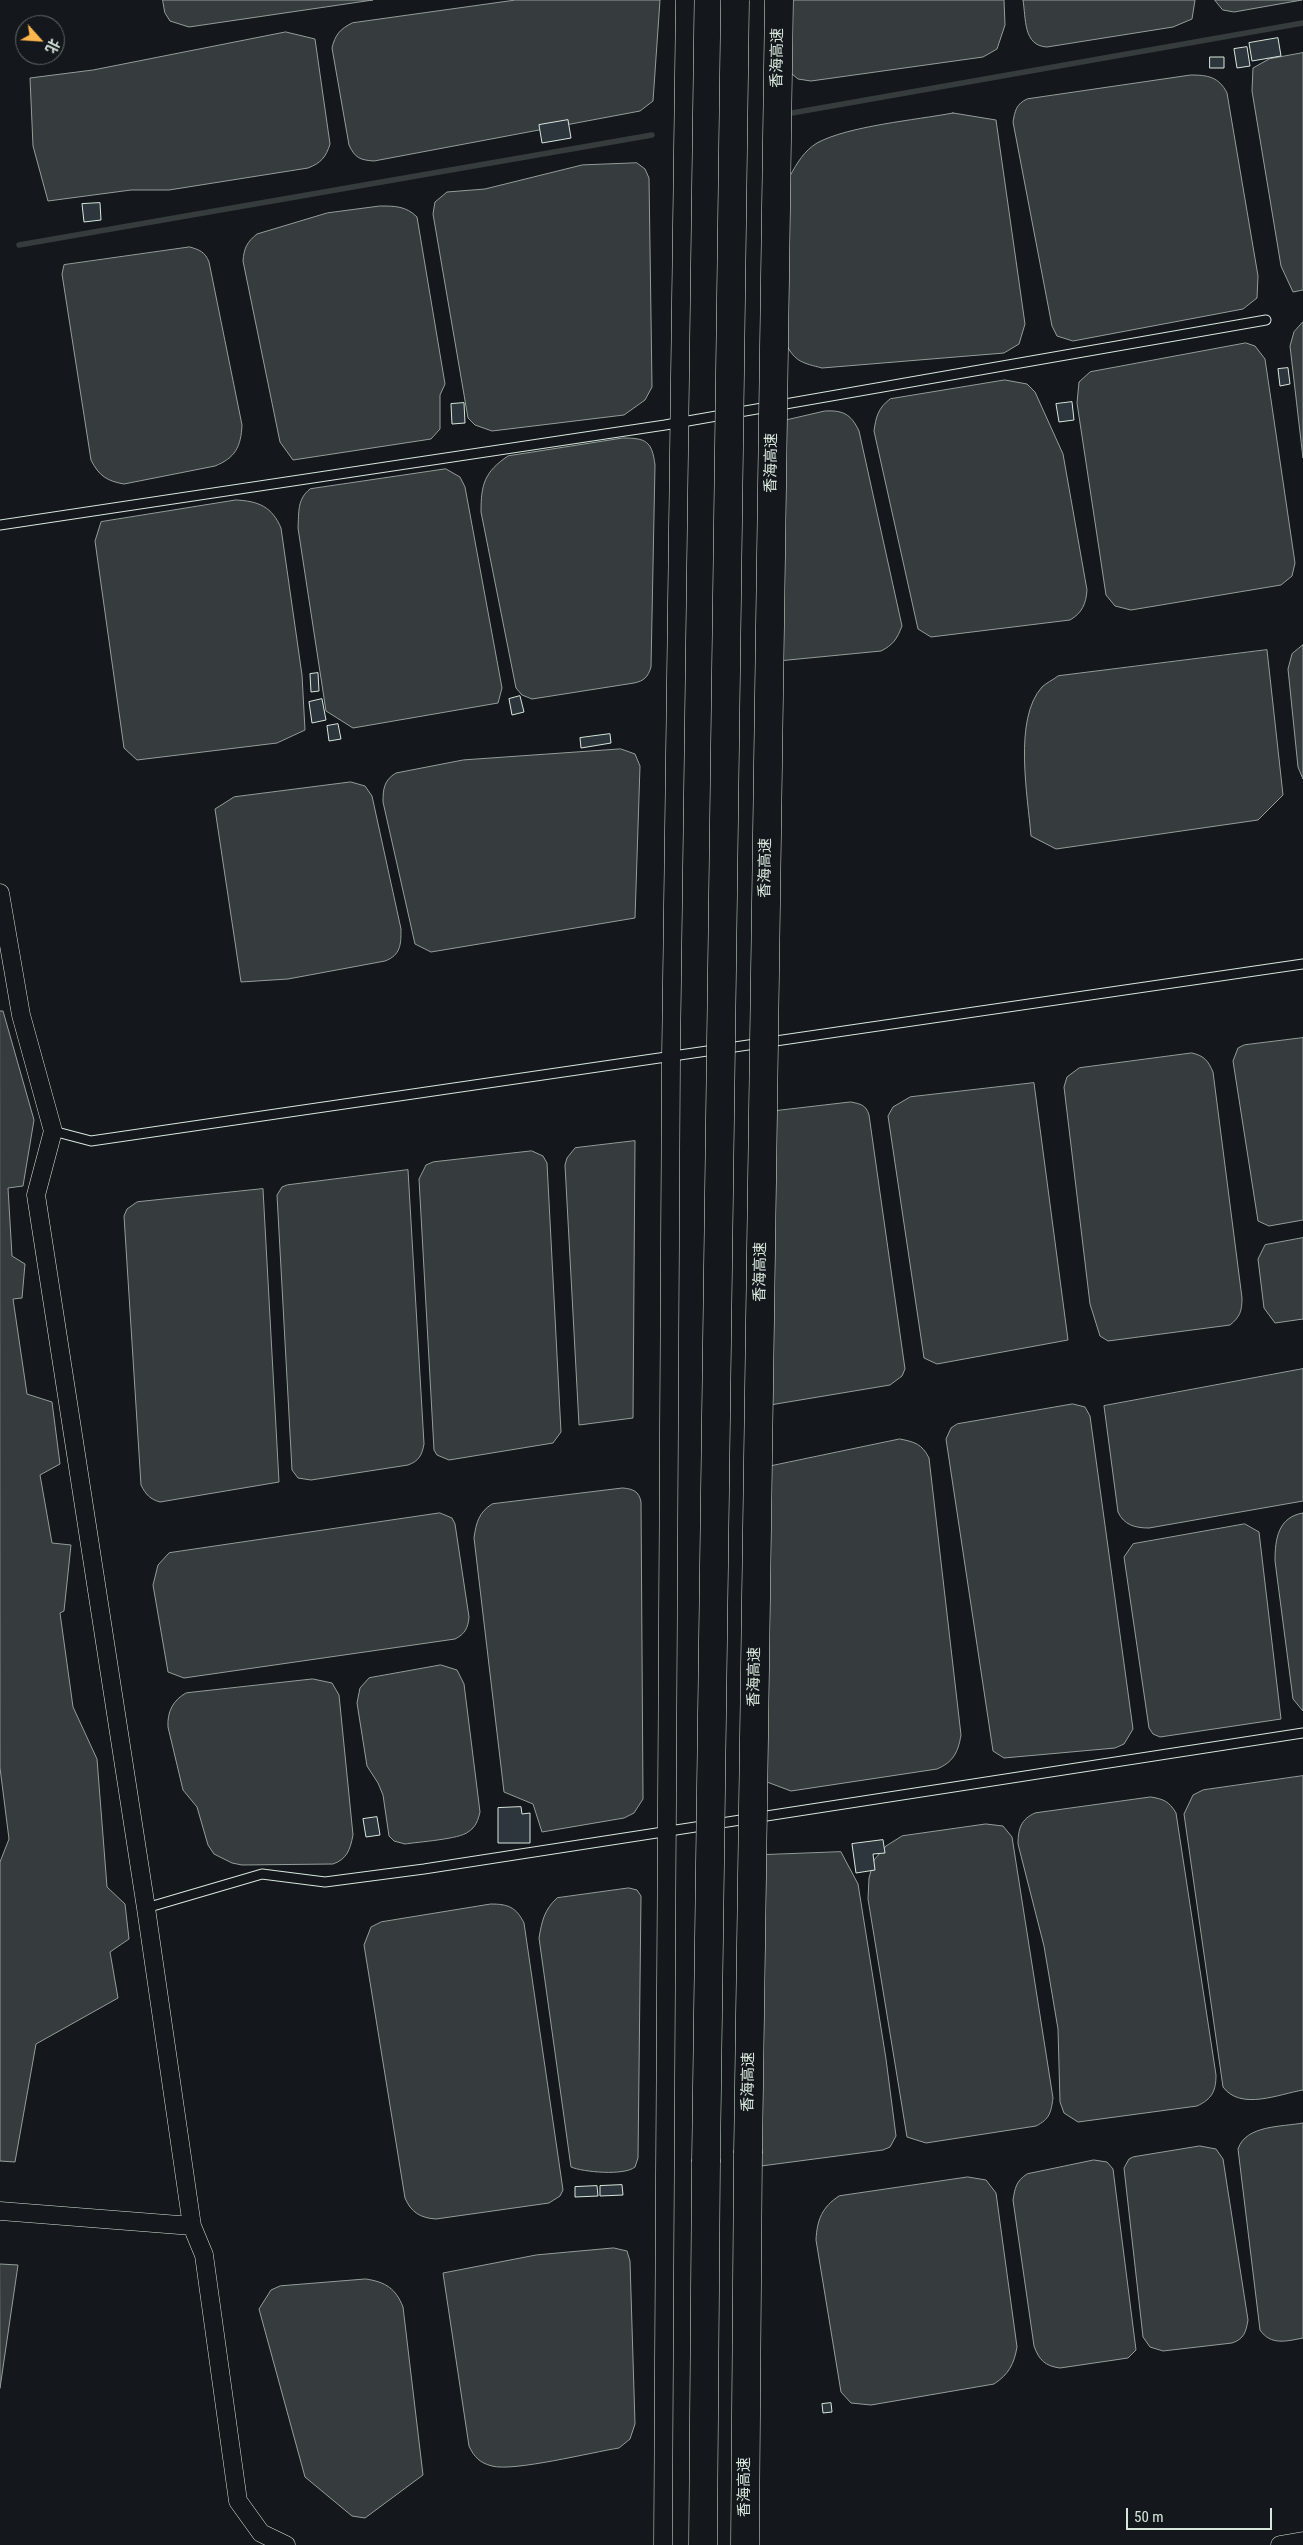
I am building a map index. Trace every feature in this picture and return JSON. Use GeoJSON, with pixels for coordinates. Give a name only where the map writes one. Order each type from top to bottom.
{"type":"FeatureCollection","features":[{"type":"Feature","properties":{"kind":"highway"},"geometry":{"type":"LineString","coordinates":[[703,2545],[735,0]]}},
{"type":"Feature","properties":{"kind":"highway","name":"香海高速"},"geometry":{"type":"LineString","coordinates":[[745,2545],[748,2133],[778,0]]}},
{"type":"Feature","properties":{"kind":"street"},"geometry":{"type":"LineString","coordinates":[[663,2545],[671,1057],[686,0]]}},
{"type":"Feature","properties":{"kind":"street"},"geometry":{"type":"LineString","coordinates":[[0,893],[21,1015],[53,1131],[36,1194],[146,1908],[192,2226],[204,2255],[238,2501],[261,2533],[286,2545]]}},
{"type":"Feature","properties":{"kind":"street"},"geometry":{"type":"LineString","coordinates":[[0,2210],[192,2226]]}},
{"type":"Feature","properties":{"kind":"street"},"geometry":{"type":"LineString","coordinates":[[1280,2545],[1303,2541]]}},
{"type":"Feature","properties":{"kind":"lane"},"geometry":{"type":"LineString","coordinates":[[0,525],[681,423],[1266,320]]}},
{"type":"Feature","properties":{"kind":"lane"},"geometry":{"type":"LineString","coordinates":[[53,1131],[90,1140],[1303,964]]}},
{"type":"Feature","properties":{"kind":"lane"},"geometry":{"type":"LineString","coordinates":[[146,1908],[262,1874],[325,1882],[667,1832],[1303,1734]]}},
{"type":"Feature","properties":{"kind":"shaded area"},"geometry":{"type":"Polygon","coordinates":[[[163,0],[373,0],[189,27],[170,21],[165,13],[163,0]]]}},
{"type":"Feature","properties":{"kind":"shaded area"},"geometry":{"type":"Polygon","coordinates":[[[516,0],[660,0],[653,101],[640,111],[374,161],[362,159],[353,153],[349,145],[332,48],[336,36],[341,30],[352,23],[516,0]]]}},
{"type":"Feature","properties":{"kind":"shaded area"},"geometry":{"type":"Polygon","coordinates":[[[788,0],[1004,0],[1005,25],[997,49],[983,57],[811,81],[798,79],[786,69],[788,0]]]}},
{"type":"Feature","properties":{"kind":"shaded area"},"geometry":{"type":"Polygon","coordinates":[[[1023,0],[1195,0],[1192,19],[1173,27],[1047,47],[1034,42],[1030,36],[1027,30],[1023,0]]]}},
{"type":"Feature","properties":{"kind":"shaded area"},"geometry":{"type":"Polygon","coordinates":[[[1215,0],[1302,0],[1234,12],[1223,10],[1215,0]]]}},
{"type":"Feature","properties":{"kind":"shaded area"},"geometry":{"type":"Polygon","coordinates":[[[286,32],[315,39],[330,144],[327,153],[320,162],[308,168],[169,190],[131,190],[48,201],[33,146],[30,78],[93,70],[286,32]]]}},
{"type":"Feature","properties":{"kind":"shaded area"},"geometry":{"type":"Polygon","coordinates":[[[1303,53],[1303,290],[1293,292],[1281,266],[1252,91],[1253,68],[1269,59],[1303,53]]]}},
{"type":"Feature","properties":{"kind":"shaded area"},"geometry":{"type":"Polygon","coordinates":[[[1191,75],[1217,80],[1227,93],[1258,276],[1257,298],[1243,309],[1073,341],[1057,336],[1052,326],[1013,122],[1017,108],[1020,103],[1027,99],[1191,75]]]}},
{"type":"Feature","properties":{"kind":"shaded area"},"geometry":{"type":"Polygon","coordinates":[[[953,113],[996,120],[1025,324],[1019,344],[1004,353],[822,368],[800,361],[793,355],[786,344],[790,176],[795,166],[812,146],[830,137],[883,124],[953,113]]]}},
{"type":"Feature","properties":{"kind":"shaded area"},"geometry":{"type":"Polygon","coordinates":[[[637,163],[645,169],[649,178],[652,387],[645,400],[624,415],[492,431],[475,425],[468,418],[433,214],[435,202],[447,192],[485,189],[582,165],[637,163]]]}},
{"type":"Feature","properties":{"kind":"shaded area"},"geometry":{"type":"Polygon","coordinates":[[[380,206],[404,209],[417,217],[445,384],[440,395],[440,429],[431,439],[293,460],[280,442],[243,261],[245,249],[257,234],[327,213],[380,206]]]}},
{"type":"Feature","properties":{"kind":"shaded area"},"geometry":{"type":"Polygon","coordinates":[[[190,247],[202,252],[209,262],[242,425],[240,440],[236,451],[228,459],[215,466],[124,484],[113,481],[100,474],[91,460],[62,274],[64,265],[190,247]]]}},
{"type":"Feature","properties":{"kind":"shaded area"},"geometry":{"type":"Polygon","coordinates":[[[1303,322],[1303,458],[1290,346],[1294,332],[1303,322]]]}},
{"type":"Feature","properties":{"kind":"shaded area"},"geometry":{"type":"Polygon","coordinates":[[[1246,343],[1255,346],[1265,359],[1295,563],[1292,576],[1281,585],[1131,610],[1115,606],[1106,595],[1077,403],[1079,382],[1090,372],[1246,343]]]}},
{"type":"Feature","properties":{"kind":"shaded area"},"geometry":{"type":"Polygon","coordinates":[[[1005,380],[1027,384],[1035,392],[1063,454],[1087,590],[1086,600],[1083,608],[1070,620],[931,637],[918,629],[874,431],[877,417],[880,409],[890,399],[1005,380]]]}},
{"type":"Feature","properties":{"kind":"shaded area"},"geometry":{"type":"Polygon","coordinates":[[[825,411],[837,411],[846,414],[859,431],[902,626],[894,641],[881,651],[778,661],[779,422],[825,411]]]}},
{"type":"Feature","properties":{"kind":"shaded area"},"geometry":{"type":"Polygon","coordinates":[[[623,438],[646,442],[652,451],[655,465],[650,670],[645,678],[634,683],[532,699],[522,695],[516,688],[481,512],[483,487],[489,474],[508,456],[623,438]]]}},
{"type":"Feature","properties":{"kind":"shaded area"},"geometry":{"type":"Polygon","coordinates":[[[446,469],[460,477],[465,487],[502,688],[498,703],[353,728],[326,711],[298,528],[301,502],[310,489],[446,469]]]}},
{"type":"Feature","properties":{"kind":"shaded area"},"geometry":{"type":"Polygon","coordinates":[[[236,500],[258,504],[269,510],[281,528],[302,675],[305,730],[277,743],[137,760],[124,748],[95,541],[101,522],[236,500]]]}},
{"type":"Feature","properties":{"kind":"shaded area"},"geometry":{"type":"Polygon","coordinates":[[[1303,645],[1303,779],[1298,767],[1288,669],[1292,654],[1303,645]]]}},
{"type":"Feature","properties":{"kind":"shaded area"},"geometry":{"type":"Polygon","coordinates":[[[1267,650],[1283,795],[1258,820],[1056,849],[1031,836],[1024,759],[1025,738],[1033,701],[1042,687],[1058,676],[1267,650]]]}},
{"type":"Feature","properties":{"kind":"shaded area"},"geometry":{"type":"Polygon","coordinates":[[[621,749],[635,754],[640,766],[635,918],[431,952],[415,944],[383,802],[385,785],[392,776],[396,773],[463,760],[621,749]]]}},
{"type":"Feature","properties":{"kind":"shaded area"},"geometry":{"type":"Polygon","coordinates":[[[351,782],[365,786],[372,796],[401,929],[400,944],[397,952],[385,961],[288,979],[241,982],[215,809],[234,797],[351,782]]]}},
{"type":"Feature","properties":{"kind":"shaded area"},"geometry":{"type":"Polygon","coordinates":[[[0,1011],[3,1011],[34,1120],[23,1186],[8,1188],[12,1256],[25,1264],[22,1298],[13,1299],[27,1394],[52,1402],[60,1464],[40,1475],[52,1543],[71,1545],[64,1611],[60,1613],[73,1707],[97,1759],[107,1887],[125,1904],[129,1939],[110,1952],[118,1998],[36,2044],[15,2162],[0,2161],[0,1862],[9,1839],[0,1768],[0,1011]]]}},
{"type":"Feature","properties":{"kind":"shaded area"},"geometry":{"type":"Polygon","coordinates":[[[1303,1038],[1303,1220],[1269,1226],[1258,1221],[1233,1061],[1238,1048],[1244,1045],[1303,1038]]]}},
{"type":"Feature","properties":{"kind":"shaded area"},"geometry":{"type":"Polygon","coordinates":[[[1192,1053],[1205,1060],[1213,1072],[1242,1298],[1241,1310],[1230,1325],[1108,1341],[1100,1336],[1090,1304],[1064,1087],[1067,1077],[1079,1068],[1192,1053]]]}},
{"type":"Feature","properties":{"kind":"shaded area"},"geometry":{"type":"Polygon","coordinates":[[[1034,1083],[1068,1340],[937,1364],[924,1358],[888,1116],[893,1107],[910,1097],[1034,1083]]]}},
{"type":"Feature","properties":{"kind":"shaded area"},"geometry":{"type":"Polygon","coordinates":[[[851,1102],[863,1106],[869,1115],[905,1369],[902,1376],[890,1385],[764,1406],[776,1111],[851,1102]]]}},
{"type":"Feature","properties":{"kind":"shaded area"},"geometry":{"type":"Polygon","coordinates":[[[635,1141],[633,1418],[579,1425],[565,1165],[567,1158],[575,1148],[635,1141]]]}},
{"type":"Feature","properties":{"kind":"shaded area"},"geometry":{"type":"Polygon","coordinates":[[[532,1151],[543,1156],[547,1163],[561,1432],[553,1443],[449,1460],[437,1455],[434,1450],[419,1179],[426,1165],[433,1162],[532,1151]]]}},
{"type":"Feature","properties":{"kind":"shaded area"},"geometry":{"type":"Polygon","coordinates":[[[408,1170],[424,1444],[422,1451],[417,1459],[408,1465],[311,1480],[298,1478],[292,1470],[277,1195],[282,1187],[287,1185],[408,1170]]]}},
{"type":"Feature","properties":{"kind":"shaded area"},"geometry":{"type":"Polygon","coordinates":[[[263,1189],[279,1482],[160,1502],[149,1496],[141,1485],[124,1216],[127,1209],[137,1202],[263,1189]]]}},
{"type":"Feature","properties":{"kind":"shaded area"},"geometry":{"type":"Polygon","coordinates":[[[1303,1238],[1303,1319],[1275,1323],[1264,1308],[1258,1259],[1265,1245],[1303,1238]]]}},
{"type":"Feature","properties":{"kind":"shaded area"},"geometry":{"type":"Polygon","coordinates":[[[1303,1369],[1303,1501],[1149,1528],[1135,1526],[1123,1520],[1118,1512],[1104,1406],[1303,1369]]]}},
{"type":"Feature","properties":{"kind":"shaded area"},"geometry":{"type":"Polygon","coordinates":[[[1073,1404],[1085,1407],[1090,1416],[1133,1729],[1124,1744],[1115,1748],[1004,1758],[993,1751],[946,1439],[951,1428],[957,1424],[1073,1404]]]}},
{"type":"Feature","properties":{"kind":"shaded area"},"geometry":{"type":"Polygon","coordinates":[[[900,1439],[918,1444],[929,1458],[961,1735],[958,1747],[951,1760],[937,1769],[791,1791],[767,1782],[767,1467],[900,1439]]]}},
{"type":"Feature","properties":{"kind":"shaded area"},"geometry":{"type":"Polygon","coordinates":[[[623,1488],[635,1491],[639,1495],[641,1502],[643,1799],[634,1813],[624,1818],[542,1832],[533,1804],[504,1792],[474,1538],[476,1527],[481,1514],[492,1504],[623,1488]]]}},
{"type":"Feature","properties":{"kind":"shaded area"},"geometry":{"type":"Polygon","coordinates":[[[440,1513],[452,1518],[455,1524],[469,1617],[465,1630],[455,1639],[184,1678],[168,1672],[153,1585],[158,1565],[169,1553],[440,1513]]]}},
{"type":"Feature","properties":{"kind":"shaded area"},"geometry":{"type":"Polygon","coordinates":[[[1303,1513],[1303,1711],[1293,1699],[1275,1561],[1277,1537],[1283,1524],[1295,1515],[1303,1513]]]}},
{"type":"Feature","properties":{"kind":"shaded area"},"geometry":{"type":"Polygon","coordinates":[[[1245,1524],[1259,1532],[1281,1719],[1160,1737],[1153,1734],[1149,1728],[1124,1557],[1133,1544],[1245,1524]]]}},
{"type":"Feature","properties":{"kind":"shaded area"},"geometry":{"type":"Polygon","coordinates":[[[441,1665],[457,1670],[464,1684],[480,1812],[475,1826],[464,1834],[405,1844],[394,1841],[389,1836],[383,1795],[367,1766],[357,1703],[360,1688],[369,1678],[441,1665]]]}},
{"type":"Feature","properties":{"kind":"shaded area"},"geometry":{"type":"Polygon","coordinates":[[[313,1679],[332,1683],[339,1695],[353,1835],[351,1845],[345,1857],[333,1864],[242,1865],[232,1863],[214,1854],[208,1845],[197,1807],[183,1790],[168,1727],[169,1716],[174,1703],[186,1693],[313,1679]]]}},
{"type":"Feature","properties":{"kind":"shaded area"},"geometry":{"type":"Polygon","coordinates":[[[1303,1776],[1303,2090],[1250,2100],[1231,2094],[1223,2087],[1184,1814],[1193,1795],[1203,1790],[1303,1776]]]}},
{"type":"Feature","properties":{"kind":"shaded area"},"geometry":{"type":"Polygon","coordinates":[[[1151,1797],[1165,1801],[1176,1813],[1216,2075],[1215,2086],[1210,2097],[1197,2106],[1078,2122],[1064,2113],[1060,2102],[1058,2029],[1044,1946],[1018,1844],[1020,1829],[1023,1821],[1035,1813],[1151,1797]]]}},
{"type":"Feature","properties":{"kind":"shaded area"},"geometry":{"type":"Polygon","coordinates":[[[986,1824],[1003,1826],[1012,1837],[1053,2098],[1049,2115],[1036,2126],[926,2143],[907,2137],[868,1899],[869,1878],[874,1860],[886,1846],[902,1836],[986,1824]]]}},
{"type":"Feature","properties":{"kind":"shaded area"},"geometry":{"type":"Polygon","coordinates":[[[841,1852],[858,1884],[886,2059],[896,2136],[890,2147],[883,2150],[761,2166],[764,1855],[841,1852]]]}},
{"type":"Feature","properties":{"kind":"shaded area"},"geometry":{"type":"Polygon","coordinates":[[[629,1888],[637,1890],[641,1896],[638,2158],[635,2167],[622,2172],[585,2170],[571,2167],[539,1938],[544,1916],[557,1898],[629,1888]]]}},
{"type":"Feature","properties":{"kind":"shaded area"},"geometry":{"type":"Polygon","coordinates":[[[491,1904],[511,1907],[518,1913],[524,1923],[563,2190],[560,2196],[549,2203],[436,2219],[430,2218],[421,2216],[413,2211],[405,2198],[364,1945],[371,1927],[381,1922],[491,1904]]]}},
{"type":"Feature","properties":{"kind":"shaded area"},"geometry":{"type":"Polygon","coordinates":[[[1303,2123],[1303,2338],[1280,2341],[1269,2338],[1260,2330],[1238,2149],[1248,2135],[1256,2131],[1303,2123]]]}},
{"type":"Feature","properties":{"kind":"shaded area"},"geometry":{"type":"Polygon","coordinates":[[[1200,2146],[1216,2149],[1223,2159],[1248,2320],[1242,2337],[1232,2343],[1163,2351],[1150,2347],[1143,2337],[1124,2168],[1129,2159],[1133,2157],[1200,2146]]]}},
{"type":"Feature","properties":{"kind":"shaded area"},"geometry":{"type":"Polygon","coordinates":[[[1094,2160],[1107,2162],[1113,2169],[1136,2350],[1128,2358],[1060,2368],[1043,2362],[1034,2346],[1013,2200],[1014,2192],[1020,2179],[1027,2174],[1094,2160]]]}},
{"type":"Feature","properties":{"kind":"shaded area"},"geometry":{"type":"Polygon","coordinates":[[[968,2177],[986,2180],[996,2193],[1017,2347],[1010,2368],[994,2384],[871,2405],[851,2403],[841,2392],[816,2240],[819,2220],[828,2205],[839,2196],[968,2177]]]}},
{"type":"Feature","properties":{"kind":"shaded area"},"geometry":{"type":"Polygon","coordinates":[[[614,2248],[627,2251],[630,2261],[635,2424],[630,2439],[619,2448],[535,2464],[502,2467],[488,2465],[481,2461],[475,2456],[469,2446],[443,2273],[536,2255],[614,2248]]]}},
{"type":"Feature","properties":{"kind":"shaded area"},"geometry":{"type":"Polygon","coordinates":[[[0,2264],[18,2265],[0,2388],[0,2264]]]}},
{"type":"Feature","properties":{"kind":"shaded area"},"geometry":{"type":"Polygon","coordinates":[[[366,2279],[385,2284],[389,2287],[397,2295],[403,2307],[423,2475],[365,2518],[352,2516],[305,2477],[259,2309],[271,2290],[280,2286],[366,2279]]]}},
{"type":"Feature","properties":{"kind":"building"},"geometry":{"type":"Polygon","coordinates":[[[1278,38],[1281,56],[1252,61],[1249,43],[1278,38]]]}},
{"type":"Feature","properties":{"kind":"building"},"geometry":{"type":"Polygon","coordinates":[[[1247,47],[1250,66],[1237,68],[1234,49],[1247,47]]]}},
{"type":"Feature","properties":{"kind":"building"},"geometry":{"type":"Polygon","coordinates":[[[1210,57],[1224,57],[1224,68],[1210,68],[1210,57]]]}},
{"type":"Feature","properties":{"kind":"building"},"geometry":{"type":"Polygon","coordinates":[[[568,120],[571,138],[542,143],[539,125],[568,120]]]}},
{"type":"Feature","properties":{"kind":"building"},"geometry":{"type":"Polygon","coordinates":[[[100,203],[101,220],[84,222],[82,204],[100,203]]]}},
{"type":"Feature","properties":{"kind":"building"},"geometry":{"type":"Polygon","coordinates":[[[1288,368],[1290,384],[1280,386],[1278,369],[1288,368]]]}},
{"type":"Feature","properties":{"kind":"building"},"geometry":{"type":"Polygon","coordinates":[[[1072,402],[1074,420],[1059,422],[1056,404],[1072,402]]]}},
{"type":"Feature","properties":{"kind":"building"},"geometry":{"type":"Polygon","coordinates":[[[464,403],[465,423],[452,424],[451,404],[464,403]]]}},
{"type":"Feature","properties":{"kind":"building"},"geometry":{"type":"Polygon","coordinates":[[[318,673],[319,691],[311,692],[310,674],[318,673]]]}},
{"type":"Feature","properties":{"kind":"building"},"geometry":{"type":"Polygon","coordinates":[[[520,696],[524,712],[512,715],[509,699],[520,696]]]}},
{"type":"Feature","properties":{"kind":"building"},"geometry":{"type":"Polygon","coordinates":[[[322,699],[326,720],[312,723],[309,702],[322,699]]]}},
{"type":"Feature","properties":{"kind":"building"},"geometry":{"type":"Polygon","coordinates":[[[338,724],[341,739],[329,741],[327,726],[338,724]]]}},
{"type":"Feature","properties":{"kind":"building"},"geometry":{"type":"Polygon","coordinates":[[[610,734],[611,743],[581,748],[580,738],[610,734]]]}},
{"type":"Feature","properties":{"kind":"building"},"geometry":{"type":"Polygon","coordinates":[[[521,1807],[522,1814],[530,1813],[530,1843],[498,1843],[498,1808],[521,1807]]]}},
{"type":"Feature","properties":{"kind":"building"},"geometry":{"type":"Polygon","coordinates":[[[377,1817],[380,1835],[366,1837],[363,1819],[377,1817]]]}},
{"type":"Feature","properties":{"kind":"building"},"geometry":{"type":"Polygon","coordinates":[[[883,1840],[885,1853],[873,1854],[875,1870],[856,1873],[852,1844],[883,1840]]]}},
{"type":"Feature","properties":{"kind":"building"},"geometry":{"type":"Polygon","coordinates":[[[622,2185],[623,2195],[600,2196],[600,2186],[622,2185]]]}},
{"type":"Feature","properties":{"kind":"building"},"geometry":{"type":"Polygon","coordinates":[[[597,2186],[598,2196],[575,2197],[575,2187],[597,2186]]]}},
{"type":"Feature","properties":{"kind":"building"},"geometry":{"type":"Polygon","coordinates":[[[831,2403],[832,2412],[823,2413],[822,2404],[831,2403]]]}},
{"type":"Feature","properties":{"kind":"waterway"},"geometry":{"type":"LineString","coordinates":[[792,113],[1303,23]]}},
{"type":"Feature","properties":{"kind":"waterway"},"geometry":{"type":"LineString","coordinates":[[19,245],[652,135]]}}]}
